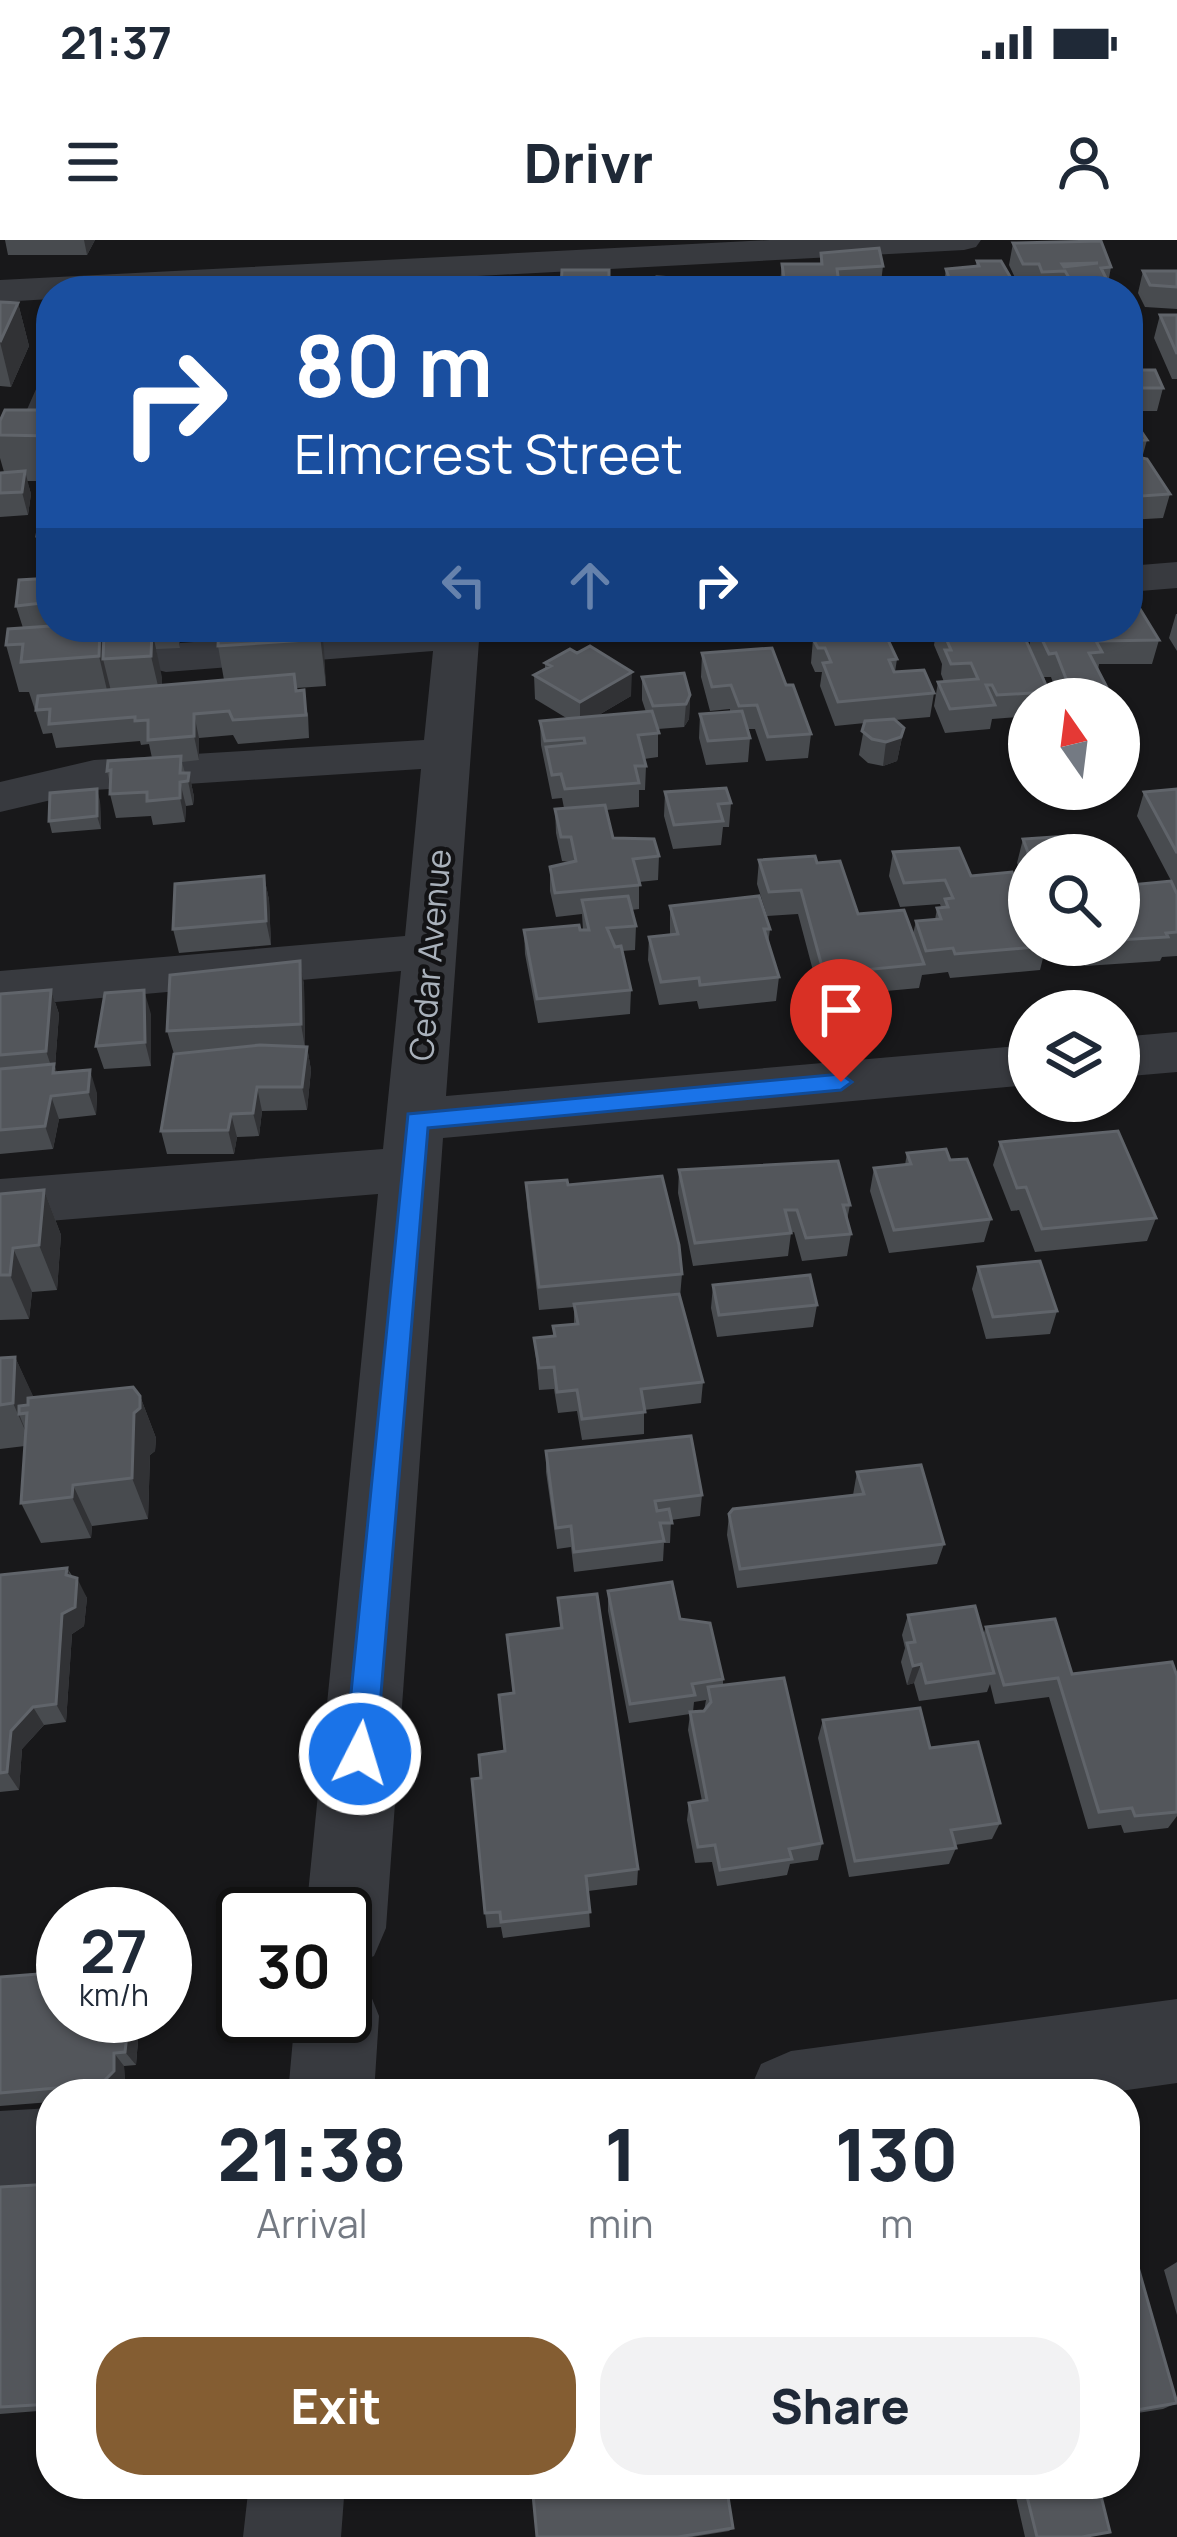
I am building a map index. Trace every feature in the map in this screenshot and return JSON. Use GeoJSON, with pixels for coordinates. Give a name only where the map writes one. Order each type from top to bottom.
{"type":"FeatureCollection","features":[{"type":"Feature","properties":{"kind":"street"},"geometry":{"type":"LineString","coordinates":[[307,275],[317,240]]}},
{"type":"Feature","properties":{"kind":"street"},"geometry":{"type":"LineString","coordinates":[[290,276],[755,245],[911,259],[964,240]]}},
{"type":"Feature","properties":{"kind":"street"},"geometry":{"type":"LineString","coordinates":[[755,245],[757,276]]}},
{"type":"Feature","properties":{"kind":"street"},"geometry":{"type":"LineString","coordinates":[[0,291],[36,290]]}},
{"type":"Feature","properties":{"kind":"street"},"geometry":{"type":"LineString","coordinates":[[1143,578],[1177,575]]}},
{"type":"Feature","properties":{"kind":"street"},"geometry":{"type":"LineString","coordinates":[[166,658],[346,642]]}},
{"type":"Feature","properties":{"kind":"street","name":"Cedar Avenue"},"geometry":{"type":"LineString","coordinates":[[349,1887],[457,642]]}},
{"type":"Feature","properties":{"kind":"street"},"geometry":{"type":"LineString","coordinates":[[0,797],[94,776],[448,752]]}},
{"type":"Feature","properties":{"kind":"street"},"geometry":{"type":"LineString","coordinates":[[0,989],[430,951]]}},
{"type":"Feature","properties":{"kind":"street"},"geometry":{"type":"LineString","coordinates":[[1140,1055],[1177,1052]]}},
{"type":"Feature","properties":{"kind":"street"},"geometry":{"type":"LineString","coordinates":[[0,1202],[1008,1068]]}},
{"type":"Feature","properties":{"kind":"street"},"geometry":{"type":"LineString","coordinates":[[900,2079],[1177,2041]]}},
{"type":"Feature","properties":{"kind":"street"},"geometry":{"type":"LineString","coordinates":[[332,2079],[336,2043]]}},
{"type":"Feature","properties":{"kind":"street"},"geometry":{"type":"LineString","coordinates":[[0,2155],[36,2153]]}},
{"type":"Feature","properties":{"kind":"street"},"geometry":{"type":"LineString","coordinates":[[292,2537],[296,2499]]}},
{"type":"Feature","properties":{"kind":"building"},"geometry":{"type":"Polygon","coordinates":[[[1101,241],[1111,267],[1101,268],[1105,276],[1068,276],[1065,271],[1042,272],[1039,264],[1023,264],[1013,243],[1101,241]]]}},
{"type":"Feature","properties":{"kind":"building"},"geometry":{"type":"Polygon","coordinates":[[[879,248],[883,266],[837,269],[838,276],[784,276],[782,264],[822,264],[821,253],[879,248]]]}},
{"type":"Feature","properties":{"kind":"building"},"geometry":{"type":"Polygon","coordinates":[[[977,261],[1001,261],[1010,276],[948,276],[946,269],[979,266],[977,261]]]}},
{"type":"Feature","properties":{"kind":"building"},"geometry":{"type":"Polygon","coordinates":[[[562,270],[609,270],[609,276],[562,276],[562,270]]]}},
{"type":"Feature","properties":{"kind":"building"},"geometry":{"type":"Polygon","coordinates":[[[1143,271],[1177,271],[1177,287],[1150,285],[1143,271]]]}},
{"type":"Feature","properties":{"kind":"building"},"geometry":{"type":"Polygon","coordinates":[[[0,302],[18,303],[0,342],[0,302]]]}},
{"type":"Feature","properties":{"kind":"building"},"geometry":{"type":"Polygon","coordinates":[[[1160,315],[1177,315],[1177,354],[1160,315]]]}},
{"type":"Feature","properties":{"kind":"building"},"geometry":{"type":"Polygon","coordinates":[[[1143,370],[1155,370],[1163,388],[1143,388],[1143,370]]]}},
{"type":"Feature","properties":{"kind":"building"},"geometry":{"type":"Polygon","coordinates":[[[5,410],[36,410],[36,436],[0,435],[5,410]]]}},
{"type":"Feature","properties":{"kind":"building"},"geometry":{"type":"Polygon","coordinates":[[[1143,458],[1147,459],[1170,494],[1143,496],[1143,458]]]}},
{"type":"Feature","properties":{"kind":"building"},"geometry":{"type":"Polygon","coordinates":[[[25,471],[22,492],[0,493],[0,473],[25,471]]]}},
{"type":"Feature","properties":{"kind":"building"},"geometry":{"type":"Polygon","coordinates":[[[36,579],[36,604],[16,606],[19,580],[36,579]]]}},
{"type":"Feature","properties":{"kind":"building"},"geometry":{"type":"Polygon","coordinates":[[[1143,614],[1159,640],[1143,640],[1143,614]]]}},
{"type":"Feature","properties":{"kind":"building"},"geometry":{"type":"Polygon","coordinates":[[[36,627],[36,642],[99,642],[99,656],[21,662],[23,644],[6,645],[8,629],[36,627]]]}},
{"type":"Feature","properties":{"kind":"building"},"geometry":{"type":"Polygon","coordinates":[[[104,642],[152,642],[151,656],[103,659],[104,642]]]}},
{"type":"Feature","properties":{"kind":"building"},"geometry":{"type":"Polygon","coordinates":[[[218,642],[276,642],[218,646],[218,642]]]}},
{"type":"Feature","properties":{"kind":"building"},"geometry":{"type":"Polygon","coordinates":[[[815,642],[889,642],[897,659],[889,660],[894,672],[924,670],[934,693],[838,702],[823,663],[831,662],[825,648],[815,642]]]}},
{"type":"Feature","properties":{"kind":"building"},"geometry":{"type":"Polygon","coordinates":[[[948,642],[1027,642],[1043,678],[1008,678],[1008,694],[997,695],[992,685],[986,685],[995,705],[950,709],[938,682],[978,679],[971,663],[951,664],[945,650],[951,650],[948,642]]]}},
{"type":"Feature","properties":{"kind":"building"},"geometry":{"type":"Polygon","coordinates":[[[1043,642],[1097,642],[1102,652],[1089,653],[1102,678],[1066,678],[1056,653],[1049,654],[1043,642]]]}},
{"type":"Feature","properties":{"kind":"building"},"geometry":{"type":"Polygon","coordinates":[[[590,646],[632,672],[580,702],[534,675],[570,649],[577,653],[590,646]]]}},
{"type":"Feature","properties":{"kind":"building"},"geometry":{"type":"Polygon","coordinates":[[[772,648],[786,685],[793,685],[811,734],[768,737],[757,705],[739,706],[731,685],[712,687],[702,653],[772,648]]]}},
{"type":"Feature","properties":{"kind":"building"},"geometry":{"type":"Polygon","coordinates":[[[684,673],[690,695],[686,704],[653,706],[642,677],[684,673]]]}},
{"type":"Feature","properties":{"kind":"building"},"geometry":{"type":"Polygon","coordinates":[[[294,674],[296,691],[304,690],[306,715],[233,720],[229,711],[194,714],[194,736],[148,740],[148,720],[135,721],[135,717],[49,724],[50,709],[36,710],[38,696],[294,674]]]}},
{"type":"Feature","properties":{"kind":"building"},"geometry":{"type":"Polygon","coordinates":[[[652,711],[659,733],[638,735],[646,766],[635,766],[639,783],[565,789],[561,774],[552,775],[546,747],[585,743],[584,738],[545,741],[540,721],[652,711]]]}},
{"type":"Feature","properties":{"kind":"building"},"geometry":{"type":"Polygon","coordinates":[[[742,711],[750,738],[708,741],[700,714],[742,711]]]}},
{"type":"Feature","properties":{"kind":"building"},"geometry":{"type":"Polygon","coordinates":[[[894,719],[904,728],[901,737],[886,742],[862,731],[865,721],[894,719]]]}},
{"type":"Feature","properties":{"kind":"building"},"geometry":{"type":"Polygon","coordinates":[[[181,756],[180,773],[189,773],[188,781],[180,782],[180,798],[147,801],[147,792],[110,794],[108,761],[181,756]]]}},
{"type":"Feature","properties":{"kind":"building"},"geometry":{"type":"Polygon","coordinates":[[[726,788],[731,803],[718,804],[723,821],[674,825],[665,792],[726,788]]]}},
{"type":"Feature","properties":{"kind":"building"},"geometry":{"type":"Polygon","coordinates":[[[97,789],[97,816],[49,821],[50,793],[97,789]]]}},
{"type":"Feature","properties":{"kind":"building"},"geometry":{"type":"Polygon","coordinates":[[[1177,789],[1177,853],[1144,792],[1177,789]]]}},
{"type":"Feature","properties":{"kind":"building"},"geometry":{"type":"Polygon","coordinates":[[[605,805],[613,838],[654,839],[659,856],[633,859],[640,885],[555,893],[550,867],[576,861],[571,837],[561,837],[555,809],[605,805]]]}},
{"type":"Feature","properties":{"kind":"building"},"geometry":{"type":"Polygon","coordinates":[[[959,848],[971,876],[1008,872],[1008,949],[926,951],[916,921],[941,919],[937,908],[948,907],[945,899],[953,898],[945,880],[904,883],[893,852],[959,848]]]}},
{"type":"Feature","properties":{"kind":"building"},"geometry":{"type":"Polygon","coordinates":[[[815,856],[817,863],[840,861],[858,914],[904,910],[924,964],[824,974],[801,890],[769,892],[759,860],[815,856]]]}},
{"type":"Feature","properties":{"kind":"building"},"geometry":{"type":"Polygon","coordinates":[[[264,876],[266,921],[173,929],[175,884],[264,876]]]}},
{"type":"Feature","properties":{"kind":"building"},"geometry":{"type":"Polygon","coordinates":[[[1171,881],[1177,894],[1177,932],[1140,939],[1140,884],[1171,881]]]}},
{"type":"Feature","properties":{"kind":"building"},"geometry":{"type":"Polygon","coordinates":[[[628,896],[636,926],[607,928],[615,947],[621,946],[631,990],[537,999],[524,930],[579,925],[580,930],[589,930],[582,900],[628,896]]]}},
{"type":"Feature","properties":{"kind":"building"},"geometry":{"type":"Polygon","coordinates":[[[759,896],[779,977],[700,985],[699,978],[661,982],[649,937],[678,934],[670,906],[759,896]]]}},
{"type":"Feature","properties":{"kind":"building"},"geometry":{"type":"Polygon","coordinates":[[[300,961],[301,1024],[167,1031],[170,975],[300,961]]]}},
{"type":"Feature","properties":{"kind":"building"},"geometry":{"type":"Polygon","coordinates":[[[51,990],[46,1051],[0,1055],[0,994],[51,990]]]}},
{"type":"Feature","properties":{"kind":"building"},"geometry":{"type":"Polygon","coordinates":[[[144,990],[145,1042],[96,1046],[105,993],[144,990]]]}},
{"type":"Feature","properties":{"kind":"building"},"geometry":{"type":"Polygon","coordinates":[[[260,1045],[307,1047],[302,1087],[257,1087],[253,1113],[231,1114],[228,1130],[161,1131],[174,1054],[260,1045]]]}},
{"type":"Feature","properties":{"kind":"building"},"geometry":{"type":"Polygon","coordinates":[[[54,1064],[53,1073],[90,1070],[88,1092],[51,1096],[45,1126],[0,1130],[0,1069],[54,1064]]]}},
{"type":"Feature","properties":{"kind":"building"},"geometry":{"type":"Polygon","coordinates":[[[1118,1131],[1156,1218],[1042,1229],[1026,1187],[1017,1188],[1000,1142],[1118,1131]]]}},
{"type":"Feature","properties":{"kind":"building"},"geometry":{"type":"Polygon","coordinates":[[[946,1149],[950,1160],[967,1159],[991,1219],[894,1230],[874,1168],[911,1164],[907,1153],[946,1149]]]}},
{"type":"Feature","properties":{"kind":"building"},"geometry":{"type":"Polygon","coordinates":[[[838,1161],[850,1205],[843,1205],[851,1234],[806,1238],[797,1210],[785,1210],[791,1233],[695,1243],[679,1170],[838,1161]]]}},
{"type":"Feature","properties":{"kind":"building"},"geometry":{"type":"Polygon","coordinates":[[[662,1176],[682,1274],[539,1287],[526,1183],[567,1180],[568,1185],[662,1176]]]}},
{"type":"Feature","properties":{"kind":"building"},"geometry":{"type":"Polygon","coordinates":[[[44,1190],[39,1245],[13,1248],[10,1275],[0,1275],[0,1194],[44,1190]]]}},
{"type":"Feature","properties":{"kind":"building"},"geometry":{"type":"Polygon","coordinates":[[[1040,1261],[1057,1311],[993,1317],[978,1267],[1040,1261]]]}},
{"type":"Feature","properties":{"kind":"building"},"geometry":{"type":"Polygon","coordinates":[[[810,1275],[817,1305],[719,1315],[713,1285],[810,1275]]]}},
{"type":"Feature","properties":{"kind":"building"},"geometry":{"type":"Polygon","coordinates":[[[679,1294],[703,1382],[641,1389],[645,1412],[582,1419],[577,1390],[557,1392],[554,1367],[539,1368],[534,1338],[555,1336],[553,1326],[578,1324],[574,1304],[679,1294]]]}},
{"type":"Feature","properties":{"kind":"building"},"geometry":{"type":"Polygon","coordinates":[[[15,1357],[13,1403],[0,1405],[0,1358],[15,1357]]]}},
{"type":"Feature","properties":{"kind":"building"},"geometry":{"type":"Polygon","coordinates":[[[133,1387],[140,1396],[140,1408],[134,1413],[132,1478],[73,1485],[72,1497],[21,1503],[27,1413],[19,1414],[19,1406],[28,1405],[28,1398],[133,1387]]]}},
{"type":"Feature","properties":{"kind":"building"},"geometry":{"type":"Polygon","coordinates":[[[691,1436],[702,1495],[655,1501],[657,1511],[669,1509],[672,1523],[660,1523],[664,1541],[574,1552],[571,1526],[556,1528],[546,1451],[691,1436]]]}},
{"type":"Feature","properties":{"kind":"building"},"geometry":{"type":"Polygon","coordinates":[[[921,1465],[944,1544],[740,1569],[729,1514],[733,1509],[864,1494],[857,1472],[921,1465]]]}},
{"type":"Feature","properties":{"kind":"building"},"geometry":{"type":"Polygon","coordinates":[[[67,1568],[66,1575],[77,1578],[75,1607],[62,1614],[56,1704],[33,1707],[11,1731],[7,1772],[0,1773],[0,1575],[67,1568]]]}},
{"type":"Feature","properties":{"kind":"building"},"geometry":{"type":"Polygon","coordinates":[[[672,1582],[680,1619],[710,1623],[723,1679],[692,1684],[695,1695],[630,1704],[608,1591],[672,1582]]]}},
{"type":"Feature","properties":{"kind":"building"},"geometry":{"type":"Polygon","coordinates":[[[597,1594],[638,1869],[586,1876],[590,1912],[501,1922],[500,1912],[485,1913],[472,1779],[481,1778],[479,1755],[505,1751],[499,1695],[514,1693],[507,1635],[562,1628],[558,1598],[597,1594]]]}},
{"type":"Feature","properties":{"kind":"building"},"geometry":{"type":"Polygon","coordinates":[[[975,1606],[994,1673],[926,1683],[921,1664],[913,1666],[907,1643],[915,1642],[908,1615],[975,1606]]]}},
{"type":"Feature","properties":{"kind":"building"},"geometry":{"type":"Polygon","coordinates":[[[1055,1619],[1072,1674],[1172,1662],[1177,1676],[1177,1812],[1135,1816],[1132,1808],[1099,1812],[1058,1678],[1004,1685],[986,1627],[1055,1619]]]}},
{"type":"Feature","properties":{"kind":"building"},"geometry":{"type":"Polygon","coordinates":[[[784,1678],[822,1843],[789,1849],[792,1859],[720,1870],[715,1845],[698,1847],[689,1803],[707,1800],[690,1712],[704,1711],[711,1702],[708,1687],[784,1678]]]}},
{"type":"Feature","properties":{"kind":"building"},"geometry":{"type":"Polygon","coordinates":[[[920,1708],[930,1748],[978,1742],[1000,1823],[951,1830],[956,1848],[855,1861],[823,1720],[920,1708]]]}},
{"type":"Feature","properties":{"kind":"building"},"geometry":{"type":"Polygon","coordinates":[[[36,1974],[36,2043],[126,2043],[125,2052],[114,2053],[114,2071],[106,2079],[36,2079],[36,2090],[0,2093],[0,1977],[36,1974]]]}},
{"type":"Feature","properties":{"kind":"building"},"geometry":{"type":"Polygon","coordinates":[[[36,2185],[36,2405],[0,2407],[0,2187],[36,2185]]]}},
{"type":"Feature","properties":{"kind":"building"},"geometry":{"type":"Polygon","coordinates":[[[1140,2274],[1177,2403],[1140,2409],[1140,2274]]]}},
{"type":"Feature","properties":{"kind":"building"},"geometry":{"type":"Polygon","coordinates":[[[533,2499],[728,2499],[733,2528],[678,2537],[537,2537],[533,2499]]]}},
{"type":"Feature","properties":{"kind":"building"},"geometry":{"type":"Polygon","coordinates":[[[1028,2499],[1102,2499],[1110,2532],[1037,2537],[1028,2499]]]}},
{"type":"Feature","properties":{"kind":"route"},"geometry":{"type":"LineString","coordinates":[[360,1754],[416,1120],[841,1082]]}}]}
